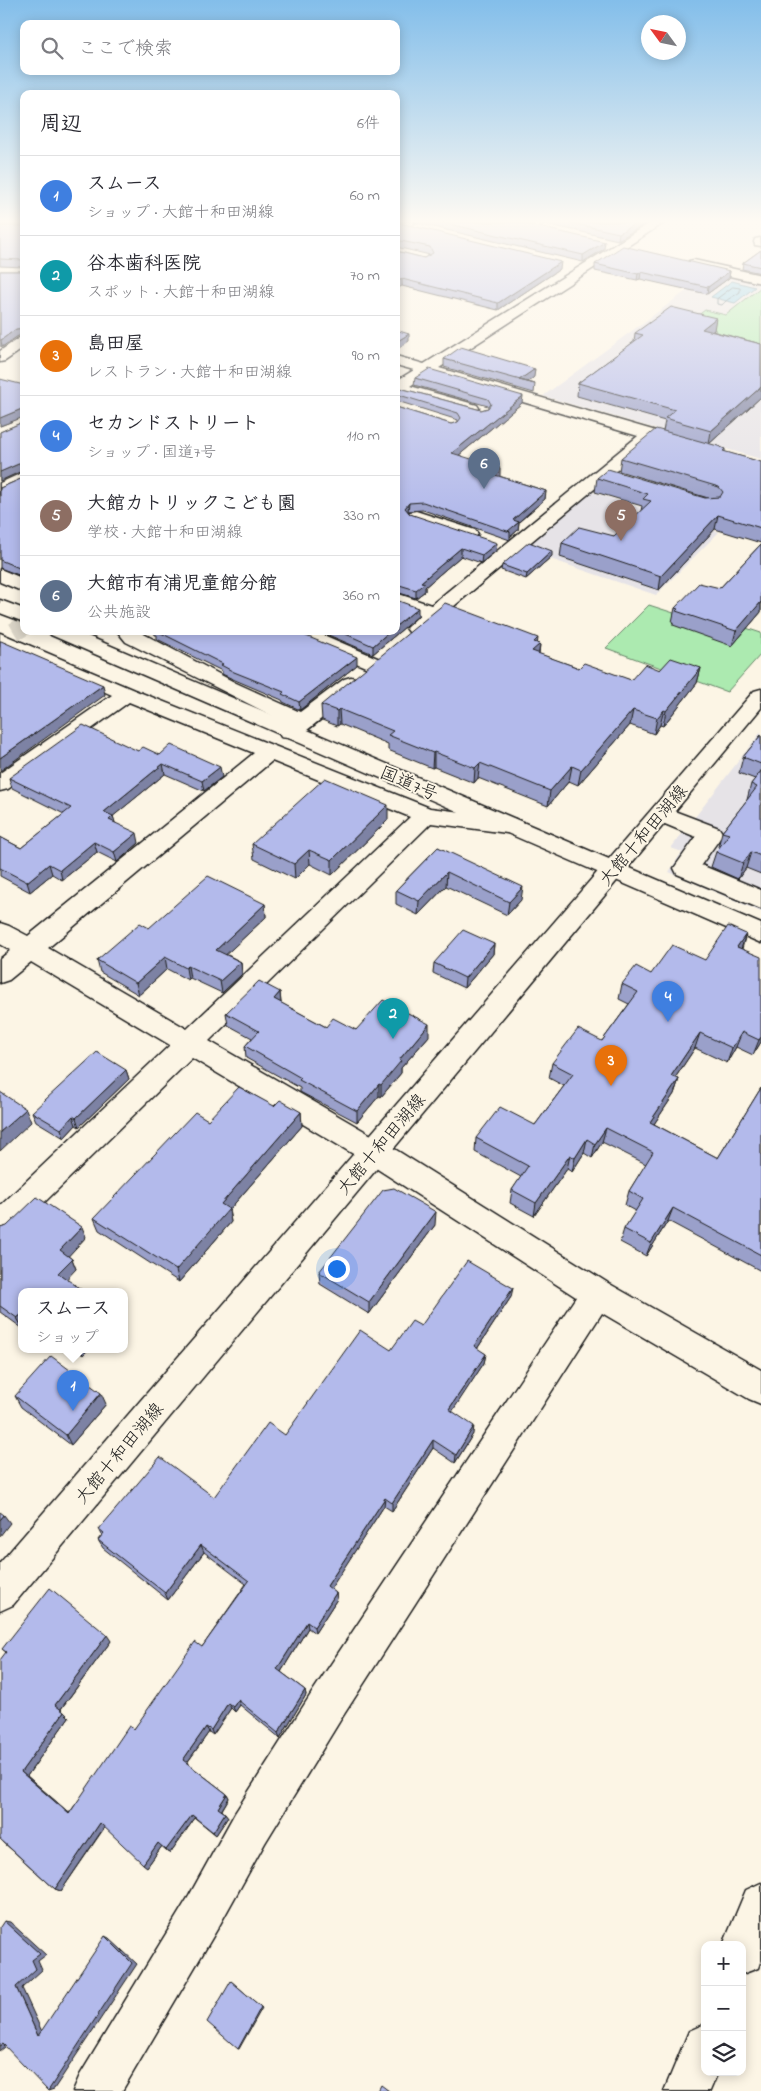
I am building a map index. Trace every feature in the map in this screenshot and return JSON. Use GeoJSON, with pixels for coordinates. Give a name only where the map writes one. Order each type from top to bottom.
{"type":"FeatureCollection","features":[{"type":"Feature","properties":{"kind":"main road"},"geometry":{"type":"LineString","coordinates":[[400,385],[503,320]]}},
{"type":"Feature","properties":{"kind":"main road"},"geometry":{"type":"LineString","coordinates":[[0,358],[20,344]]}},
{"type":"Feature","properties":{"kind":"main road"},"geometry":{"type":"LineString","coordinates":[[400,361],[678,442]]}},
{"type":"Feature","properties":{"kind":"main road"},"geometry":{"type":"LineString","coordinates":[[400,388],[481,412]]}},
{"type":"Feature","properties":{"kind":"main road"},"geometry":{"type":"LineString","coordinates":[[404,638],[434,613],[497,543],[611,476],[650,434]]}},
{"type":"Feature","properties":{"kind":"main road"},"geometry":{"type":"LineString","coordinates":[[0,490],[20,479]]}},
{"type":"Feature","properties":{"kind":"main road"},"geometry":{"type":"LineString","coordinates":[[416,516],[497,543]]}},
{"type":"Feature","properties":{"kind":"main road"},"geometry":{"type":"LineString","coordinates":[[0,575],[20,584]]}},
{"type":"Feature","properties":{"kind":"main road"},"geometry":{"type":"LineString","coordinates":[[400,600],[434,613]]}},
{"type":"Feature","properties":{"kind":"main road"},"geometry":{"type":"LineString","coordinates":[[0,606],[8,633],[127,694],[426,815],[507,825]]}},
{"type":"Feature","properties":{"kind":"main road","name":"国道7号"},"geometry":{"type":"LineString","coordinates":[[68,635],[296,727],[507,825],[761,934]]}},
{"type":"Feature","properties":{"kind":"main road"},"geometry":{"type":"LineString","coordinates":[[137,635],[296,727],[382,657],[309,635]]}},
{"type":"Feature","properties":{"kind":"main road"},"geometry":{"type":"LineString","coordinates":[[0,784],[127,694]]}},
{"type":"Feature","properties":{"kind":"main road","name":"大館十和田湖線"},"geometry":{"type":"LineString","coordinates":[[0,1592],[761,695]]}},
{"type":"Feature","properties":{"kind":"main road"},"geometry":{"type":"LineString","coordinates":[[0,974],[269,752]]}},
{"type":"Feature","properties":{"kind":"main road"},"geometry":{"type":"LineString","coordinates":[[661,814],[711,834],[686,868],[761,900]]}},
{"type":"Feature","properties":{"kind":"main road"},"geometry":{"type":"LineString","coordinates":[[0,1226],[426,815]]}},
{"type":"Feature","properties":{"kind":"main road"},"geometry":{"type":"LineString","coordinates":[[0,932],[375,1152],[597,1293],[761,1388]]}},
{"type":"Feature","properties":{"kind":"main road"},"geometry":{"type":"LineString","coordinates":[[96,2091],[204,1911],[260,1812],[327,1705],[597,1293]]}},
{"type":"Feature","properties":{"kind":"main road"},"geometry":{"type":"LineString","coordinates":[[746,1942],[761,1905]]}},
{"type":"Feature","properties":{"kind":"main road"},"geometry":{"type":"LineString","coordinates":[[688,2091],[701,2057]]}},
{"type":"Feature","properties":{"kind":"shaded area"},"geometry":{"type":"Polygon","coordinates":[[[647,320],[761,320],[761,459],[543,396],[647,320]]]}},
{"type":"Feature","properties":{"kind":"shaded area"},"geometry":{"type":"Polygon","coordinates":[[[589,491],[719,532],[656,595],[521,549],[589,491]]]}},
{"type":"Feature","properties":{"kind":"shaded area"},"geometry":{"type":"Polygon","coordinates":[[[761,732],[761,912],[669,872],[682,852],[671,848],[761,732]]]}},
{"type":"Feature","properties":{"kind":"green space"},"geometry":{"type":"Polygon","coordinates":[[[692,320],[761,320],[761,344],[713,332],[716,330],[688,323],[692,320]]]}},
{"type":"Feature","properties":{"kind":"green space"},"geometry":{"type":"Polygon","coordinates":[[[649,605],[680,615],[686,608],[761,633],[761,654],[727,692],[606,648],[649,605]]]}},
{"type":"Feature","properties":{"kind":"building"},"geometry":{"type":"Polygon","coordinates":[[[0,320],[20,320],[20,328],[16,329],[0,340],[0,320]]]}},
{"type":"Feature","properties":{"kind":"building"},"geometry":{"type":"Polygon","coordinates":[[[654,320],[714,320],[702,329],[761,344],[761,387],[711,431],[665,418],[675,410],[578,383],[643,335],[635,333],[654,320]]]}},
{"type":"Feature","properties":{"kind":"building"},"geometry":{"type":"Polygon","coordinates":[[[400,331],[409,334],[400,340],[400,331]]]}},
{"type":"Feature","properties":{"kind":"building"},"geometry":{"type":"Polygon","coordinates":[[[461,347],[535,369],[519,380],[444,359],[461,347]]]}},
{"type":"Feature","properties":{"kind":"building"},"geometry":{"type":"Polygon","coordinates":[[[429,369],[523,396],[452,453],[500,468],[492,474],[546,491],[513,520],[519,522],[508,531],[510,532],[423,502],[409,503],[405,508],[410,514],[497,543],[482,555],[461,548],[421,582],[425,583],[416,590],[400,585],[400,408],[451,424],[458,422],[461,418],[458,413],[400,395],[400,388],[481,410],[488,408],[491,404],[488,399],[415,378],[429,369]]]}},
{"type":"Feature","properties":{"kind":"building"},"geometry":{"type":"Polygon","coordinates":[[[0,379],[20,384],[20,410],[0,418],[0,379]]]}},
{"type":"Feature","properties":{"kind":"building"},"geometry":{"type":"Polygon","coordinates":[[[20,423],[20,463],[0,472],[0,432],[20,423]]]}},
{"type":"Feature","properties":{"kind":"building"},"geometry":{"type":"Polygon","coordinates":[[[656,429],[718,446],[725,449],[723,451],[761,462],[761,528],[718,515],[661,576],[562,543],[579,527],[614,536],[651,501],[643,499],[648,494],[597,478],[608,469],[705,498],[720,497],[723,492],[719,487],[621,458],[656,429]]]}},
{"type":"Feature","properties":{"kind":"building"},"geometry":{"type":"Polygon","coordinates":[[[20,479],[20,568],[0,560],[0,488],[20,479]]]}},
{"type":"Feature","properties":{"kind":"building"},"geometry":{"type":"Polygon","coordinates":[[[529,542],[552,551],[527,574],[502,565],[529,542]]]}},
{"type":"Feature","properties":{"kind":"building"},"geometry":{"type":"Polygon","coordinates":[[[761,544],[761,602],[736,631],[676,611],[678,609],[675,608],[699,583],[720,588],[761,544]]]}},
{"type":"Feature","properties":{"kind":"building"},"geometry":{"type":"Polygon","coordinates":[[[400,601],[418,608],[400,623],[400,601]]]}},
{"type":"Feature","properties":{"kind":"building"},"geometry":{"type":"Polygon","coordinates":[[[445,603],[538,638],[534,642],[540,644],[532,651],[579,668],[584,663],[631,680],[645,664],[660,670],[671,658],[701,668],[666,711],[664,710],[657,718],[633,710],[581,770],[572,766],[550,791],[480,763],[475,768],[433,753],[388,735],[393,731],[339,709],[337,711],[321,705],[445,603]]]}},
{"type":"Feature","properties":{"kind":"building"},"geometry":{"type":"Polygon","coordinates":[[[165,635],[304,635],[357,657],[299,702],[282,694],[284,692],[221,665],[223,664],[165,635]]]}},
{"type":"Feature","properties":{"kind":"building"},"geometry":{"type":"Polygon","coordinates":[[[348,635],[385,635],[373,646],[348,635]]]}},
{"type":"Feature","properties":{"kind":"building"},"geometry":{"type":"Polygon","coordinates":[[[0,641],[103,685],[0,758],[0,641]]]}},
{"type":"Feature","properties":{"kind":"building"},"geometry":{"type":"Polygon","coordinates":[[[83,725],[138,751],[143,747],[160,755],[171,745],[220,767],[202,781],[163,764],[104,812],[113,816],[109,820],[137,833],[114,852],[94,842],[60,870],[49,864],[27,882],[0,868],[0,837],[21,848],[71,808],[9,778],[83,725]]]}},
{"type":"Feature","properties":{"kind":"building"},"geometry":{"type":"Polygon","coordinates":[[[761,735],[761,764],[743,757],[761,735]]]}},
{"type":"Feature","properties":{"kind":"building"},"geometry":{"type":"Polygon","coordinates":[[[761,771],[761,856],[751,852],[743,863],[716,852],[729,834],[722,832],[757,787],[751,784],[761,771]]]}},
{"type":"Feature","properties":{"kind":"building"},"geometry":{"type":"Polygon","coordinates":[[[325,778],[388,805],[332,860],[309,850],[294,864],[252,844],[325,778]]]}},
{"type":"Feature","properties":{"kind":"building"},"geometry":{"type":"Polygon","coordinates":[[[438,847],[523,887],[509,902],[447,872],[419,901],[396,890],[438,847]]]}},
{"type":"Feature","properties":{"kind":"building"},"geometry":{"type":"Polygon","coordinates":[[[208,876],[265,904],[216,950],[241,962],[220,981],[188,966],[186,968],[165,957],[136,983],[97,960],[140,923],[149,928],[208,876]]]}},
{"type":"Feature","properties":{"kind":"building"},"geometry":{"type":"Polygon","coordinates":[[[728,926],[746,934],[737,947],[761,957],[761,1037],[759,1040],[742,1032],[732,1048],[700,1033],[671,1076],[679,1079],[650,1122],[718,1158],[761,1088],[761,1255],[673,1208],[651,1243],[624,1229],[643,1199],[629,1191],[653,1152],[606,1128],[595,1144],[587,1139],[575,1158],[570,1155],[536,1203],[512,1190],[528,1166],[476,1138],[500,1107],[535,1125],[573,1074],[552,1063],[578,1029],[602,1041],[638,992],[622,984],[636,966],[651,974],[672,945],[705,960],[728,926]]]}},
{"type":"Feature","properties":{"kind":"building"},"geometry":{"type":"Polygon","coordinates":[[[463,930],[494,944],[465,978],[434,963],[463,930]]]}},
{"type":"Feature","properties":{"kind":"building"},"geometry":{"type":"Polygon","coordinates":[[[259,981],[280,992],[274,999],[326,1027],[333,1018],[356,1030],[383,1000],[429,1024],[399,1060],[401,1061],[357,1111],[299,1080],[301,1078],[245,1046],[259,1031],[226,1013],[259,981]]]}},
{"type":"Feature","properties":{"kind":"building"},"geometry":{"type":"Polygon","coordinates":[[[97,1052],[126,1070],[76,1118],[73,1116],[61,1129],[32,1112],[97,1052]]]}},
{"type":"Feature","properties":{"kind":"building"},"geometry":{"type":"Polygon","coordinates":[[[239,1087],[274,1106],[280,1100],[301,1112],[221,1204],[229,1209],[176,1270],[94,1218],[195,1112],[208,1120],[239,1087]]]}},
{"type":"Feature","properties":{"kind":"building"},"geometry":{"type":"Polygon","coordinates":[[[0,1092],[26,1109],[0,1132],[0,1092]]]}},
{"type":"Feature","properties":{"kind":"building"},"geometry":{"type":"Polygon","coordinates":[[[394,1188],[436,1212],[369,1302],[319,1272],[383,1190],[394,1188]]]}},
{"type":"Feature","properties":{"kind":"building"},"geometry":{"type":"Polygon","coordinates":[[[37,1197],[82,1227],[60,1250],[72,1259],[58,1273],[79,1288],[18,1288],[17,1318],[0,1306],[0,1228],[7,1226],[37,1197]]]}},
{"type":"Feature","properties":{"kind":"building"},"geometry":{"type":"Polygon","coordinates":[[[467,1261],[513,1288],[474,1346],[486,1354],[449,1409],[474,1426],[456,1455],[433,1440],[392,1503],[385,1498],[327,1586],[336,1593],[314,1627],[307,1622],[277,1669],[305,1690],[278,1733],[238,1700],[233,1707],[228,1703],[211,1730],[206,1727],[183,1760],[227,1794],[218,1808],[225,1813],[213,1832],[192,1815],[166,1850],[158,1843],[143,1864],[100,1823],[55,1889],[0,1839],[0,1660],[6,1652],[2,1649],[50,1588],[107,1635],[55,1705],[64,1712],[21,1772],[69,1814],[129,1726],[134,1729],[195,1642],[202,1647],[249,1581],[201,1545],[165,1593],[98,1540],[104,1533],[99,1529],[160,1457],[214,1497],[268,1423],[285,1435],[360,1330],[391,1350],[412,1321],[421,1326],[467,1261]]]}},
{"type":"Feature","properties":{"kind":"building"},"geometry":{"type":"Polygon","coordinates":[[[51,1356],[101,1393],[66,1435],[15,1396],[51,1356]]]}},
{"type":"Feature","properties":{"kind":"building"},"geometry":{"type":"Polygon","coordinates":[[[0,1512],[4,1515],[0,1520],[0,1512]]]}},
{"type":"Feature","properties":{"kind":"building"},"geometry":{"type":"Polygon","coordinates":[[[4,1921],[40,1954],[32,1960],[36,1969],[16,1987],[38,2036],[105,1936],[132,1963],[48,2091],[3,2044],[0,2046],[0,1927],[4,1921]]]}},
{"type":"Feature","properties":{"kind":"building"},"geometry":{"type":"Polygon","coordinates":[[[231,1981],[261,2007],[238,2049],[207,2022],[231,1981]]]}},
{"type":"Feature","properties":{"kind":"building"},"geometry":{"type":"Polygon","coordinates":[[[381,2085],[389,2091],[378,2091],[381,2085]]]}},
{"type":"Feature","properties":{"kind":"tunnel"},"geometry":{"type":"LineString","coordinates":[[14,632],[20,628]]}},
{"type":"Feature","properties":{"kind":"place","name":"大館市有浦児童館分館"},"geometry":{"type":"Point","coordinates":[484,489]}},
{"type":"Feature","properties":{"kind":"place","name":"大館カトリックこども園"},"geometry":{"type":"Point","coordinates":[621,541]}},
{"type":"Feature","properties":{"kind":"place","name":"セカンドストリート"},"geometry":{"type":"Point","coordinates":[668,1022]}},
{"type":"Feature","properties":{"kind":"place","name":"谷本歯科医院"},"geometry":{"type":"Point","coordinates":[393,1039]}},
{"type":"Feature","properties":{"kind":"place","name":"島田屋"},"geometry":{"type":"Point","coordinates":[611,1086]}},
{"type":"Feature","properties":{"kind":"place","name":"スムース"},"geometry":{"type":"Point","coordinates":[73,1411]}}]}
